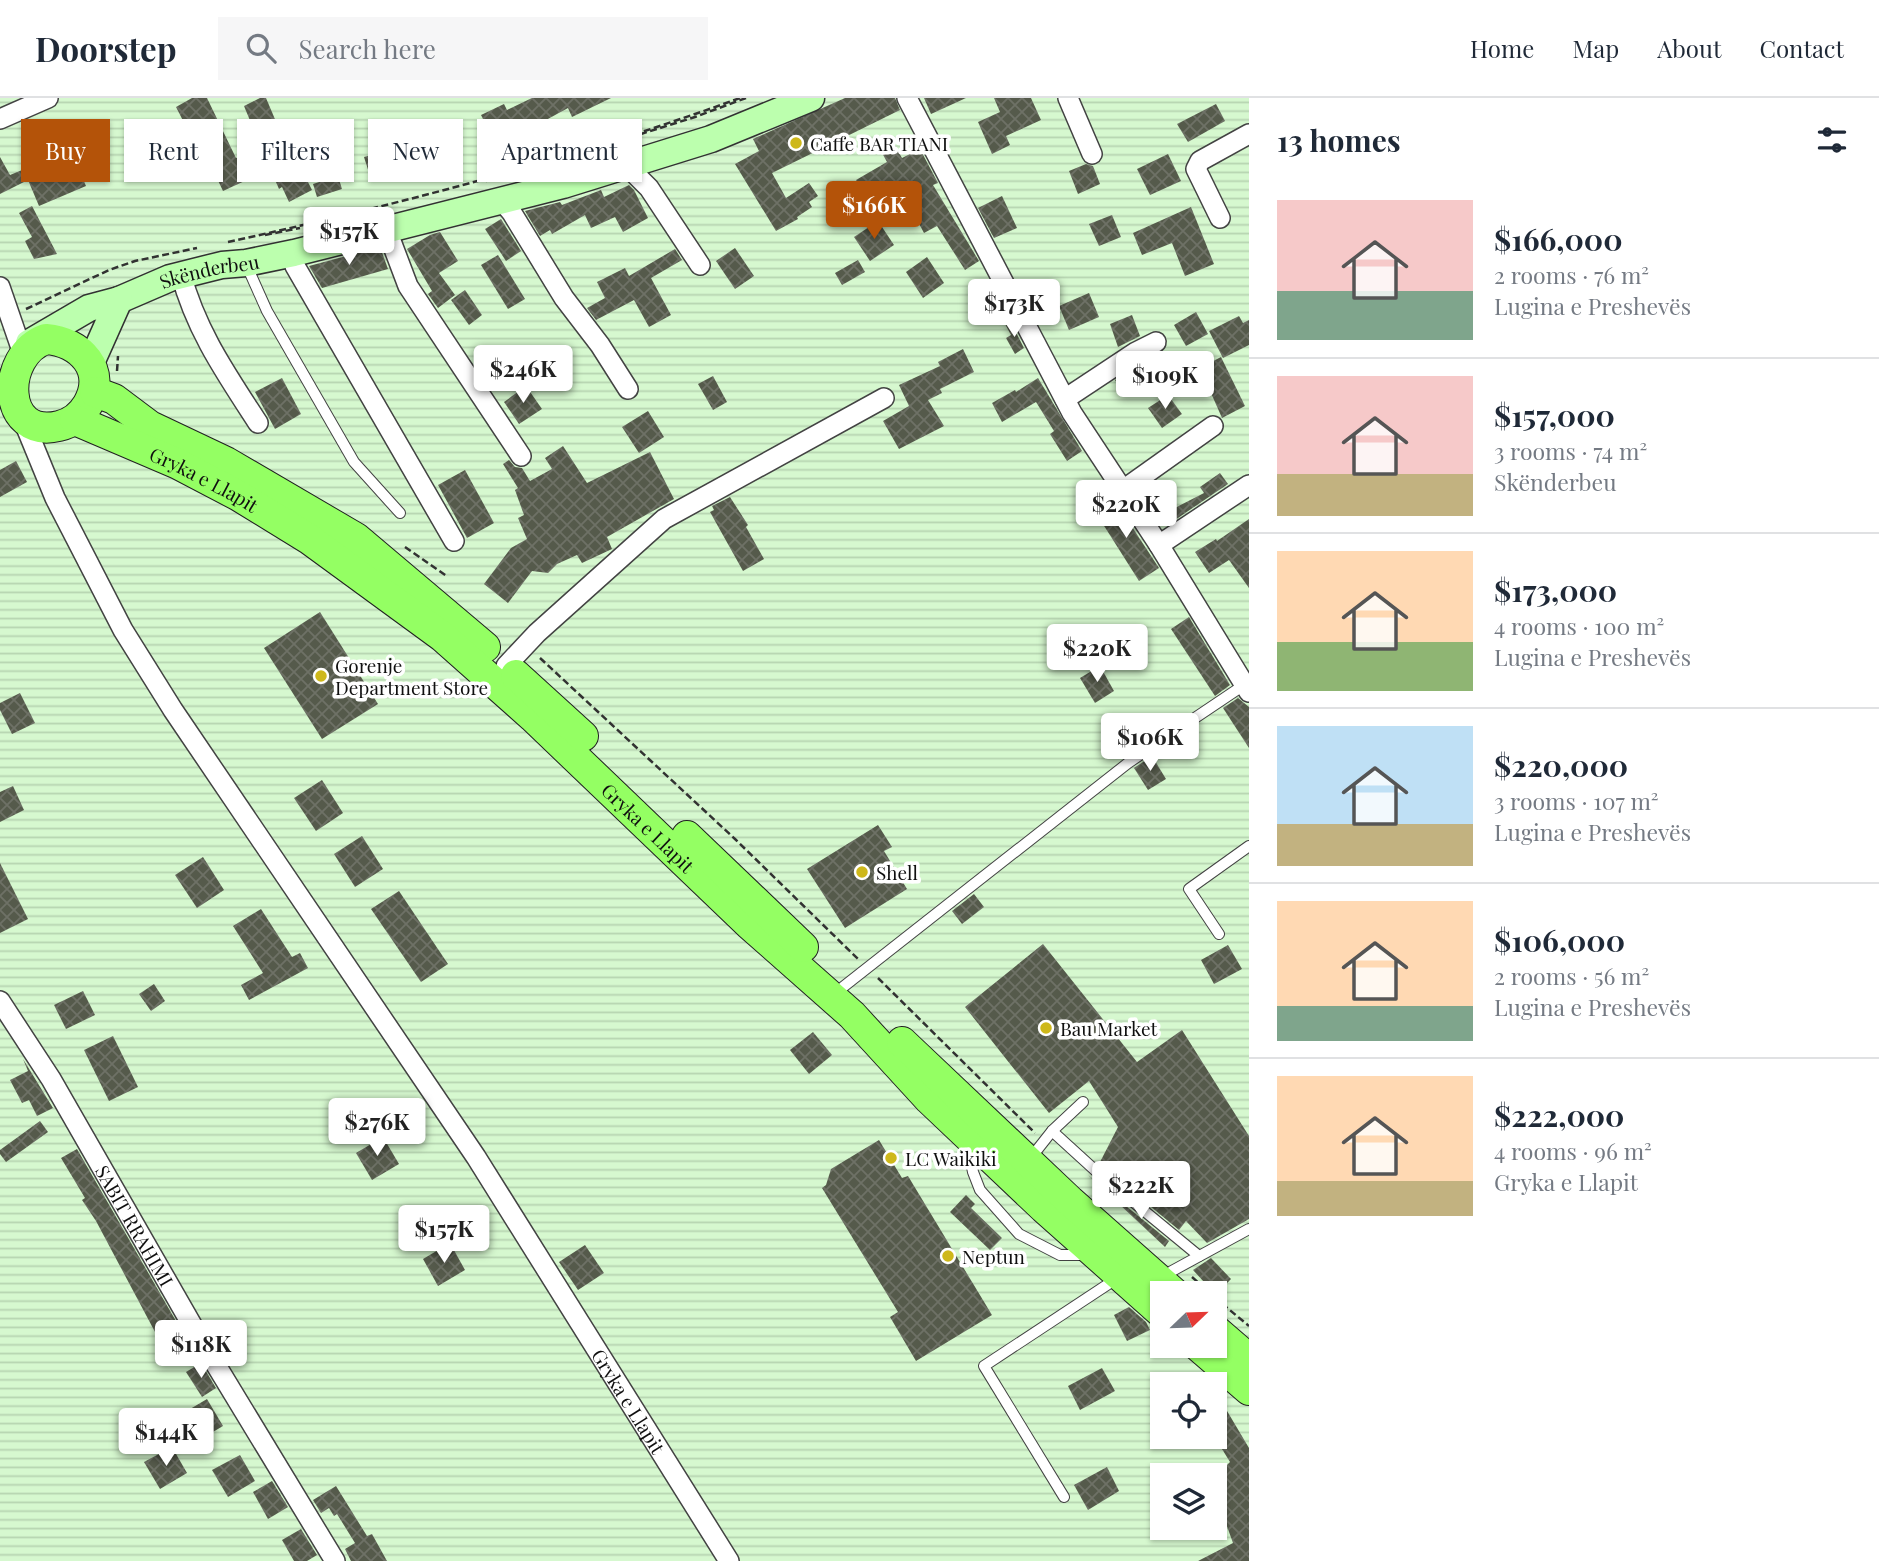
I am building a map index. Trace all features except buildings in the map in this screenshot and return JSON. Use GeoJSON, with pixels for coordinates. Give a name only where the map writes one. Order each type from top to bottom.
{"type":"FeatureCollection","features":[{"type":"Feature","properties":{"kind":"main road","name":"Skënderbeu"},"geometry":{"type":"LineString","coordinates":[[642,160],[711,139],[797,100]]}},
{"type":"Feature","properties":{"kind":"main road","name":"Skënderbeu"},"geometry":{"type":"LineString","coordinates":[[9,362],[89,308],[118,300],[181,274],[294,253],[568,182]]}},
{"type":"Feature","properties":{"kind":"main road"},"geometry":{"type":"LineString","coordinates":[[9,362],[2,383],[12,413],[34,427],[43,428],[55,428],[75,420],[84,411],[100,379],[118,300]]}},
{"type":"Feature","properties":{"kind":"main road","name":"Gryka e Llapit"},"geometry":{"type":"LineString","coordinates":[[9,362],[33,342],[46,339],[72,345],[82,354],[114,399],[150,426],[226,462],[356,538],[444,610],[549,703],[764,907],[843,987],[1160,1281]]}},
{"type":"Feature","properties":{"kind":"main road","name":"Gryka e Llapit"},"geometry":{"type":"LineString","coordinates":[[75,420],[178,464],[239,496],[309,539],[443,637],[533,717],[749,924],[852,1016],[929,1099],[1044,1208],[1150,1302]]}},
{"type":"Feature","properties":{"kind":"main road"},"geometry":{"type":"LineString","coordinates":[[1227,1340],[1249,1359]]}},
{"type":"Feature","properties":{"kind":"main road"},"geometry":{"type":"LineString","coordinates":[[1212,1358],[1249,1390]]}},
{"type":"Feature","properties":{"kind":"street"},"geometry":{"type":"LineString","coordinates":[[0,119],[48,98]]}},
{"type":"Feature","properties":{"kind":"street"},"geometry":{"type":"LineString","coordinates":[[907,98],[1065,399],[1247,689]]}},
{"type":"Feature","properties":{"kind":"street"},"geometry":{"type":"LineString","coordinates":[[1068,98],[1092,154]]}},
{"type":"Feature","properties":{"kind":"street"},"geometry":{"type":"LineString","coordinates":[[1220,218],[1196,169],[1200,161],[1249,134]]}},
{"type":"Feature","properties":{"kind":"street"},"geometry":{"type":"LineString","coordinates":[[642,181],[700,265]]}},
{"type":"Feature","properties":{"kind":"street"},"geometry":{"type":"LineString","coordinates":[[502,201],[564,298],[600,345],[628,389]]}},
{"type":"Feature","properties":{"kind":"street"},"geometry":{"type":"LineString","coordinates":[[384,231],[408,286],[521,456]]}},
{"type":"Feature","properties":{"kind":"street"},"geometry":{"type":"LineString","coordinates":[[294,253],[295,266],[454,541]]}},
{"type":"Feature","properties":{"kind":"street"},"geometry":{"type":"LineString","coordinates":[[181,274],[190,306],[215,355],[258,423]]}},
{"type":"Feature","properties":{"kind":"street"},"geometry":{"type":"LineString","coordinates":[[0,287],[10,315],[9,362]]}},
{"type":"Feature","properties":{"kind":"street"},"geometry":{"type":"LineString","coordinates":[[1065,399],[1136,352],[1156,342]]}},
{"type":"Feature","properties":{"kind":"street"},"geometry":{"type":"LineString","coordinates":[[506,666],[545,625],[664,519],[884,398]]}},
{"type":"Feature","properties":{"kind":"street","name":"Gryka e Llapit"},"geometry":{"type":"LineString","coordinates":[[12,413],[123,630],[166,699],[476,1157],[729,1561]]}},
{"type":"Feature","properties":{"kind":"street"},"geometry":{"type":"LineString","coordinates":[[1123,489],[1213,426]]}},
{"type":"Feature","properties":{"kind":"street"},"geometry":{"type":"LineString","coordinates":[[1159,545],[1249,485]]}},
{"type":"Feature","properties":{"kind":"street","name":"SABIT RRAHIMI"},"geometry":{"type":"LineString","coordinates":[[0,1001],[51,1079],[196,1332],[335,1561]]}},
{"type":"Feature","properties":{"kind":"lane"},"geometry":{"type":"LineString","coordinates":[[246,263],[267,311],[354,462],[400,513]]}},
{"type":"Feature","properties":{"kind":"lane"},"geometry":{"type":"LineString","coordinates":[[843,987],[1128,763],[1247,689]]}},
{"type":"Feature","properties":{"kind":"lane"},"geometry":{"type":"LineString","coordinates":[[1219,934],[1189,889],[1249,846]]}},
{"type":"Feature","properties":{"kind":"lane"},"geometry":{"type":"LineString","coordinates":[[1024,1157],[1037,1150],[1052,1130],[1083,1101]]}},
{"type":"Feature","properties":{"kind":"lane"},"geometry":{"type":"LineString","coordinates":[[1052,1130],[1097,1172],[1199,1256]]}},
{"type":"Feature","properties":{"kind":"lane"},"geometry":{"type":"LineString","coordinates":[[1169,1281],[1172,1271],[1249,1228]]}},
{"type":"Feature","properties":{"kind":"lane"},"geometry":{"type":"LineString","coordinates":[[1064,1497],[984,1366],[1114,1279],[1123,1278]]}},
{"type":"Feature","properties":{"kind":"path"},"geometry":{"type":"LineString","coordinates":[[740,98],[636,134],[497,176],[223,244],[339,219],[521,171],[695,117],[746,98]]}},
{"type":"Feature","properties":{"kind":"path"},"geometry":{"type":"LineString","coordinates":[[10,315],[109,270],[135,261],[201,247]]}},
{"type":"Feature","properties":{"kind":"path"},"geometry":{"type":"LineString","coordinates":[[157,260],[209,247]]}},
{"type":"Feature","properties":{"kind":"path"},"geometry":{"type":"LineString","coordinates":[[100,379],[118,353]]}},
{"type":"Feature","properties":{"kind":"path"},"geometry":{"type":"LineString","coordinates":[[396,540],[448,578]]}},
{"type":"Feature","properties":{"kind":"path"},"geometry":{"type":"LineString","coordinates":[[1227,1307],[1249,1325]]}},
{"type":"Feature","properties":{"kind":"green space"},"geometry":{"type":"Polygon","coordinates":[[[0,98],[1249,98],[1249,1561],[0,1561],[0,98]]]}},
{"type":"Feature","properties":{"kind":"place","name":"Caffe BAR TIANI"},"geometry":{"type":"Point","coordinates":[796,143]}},
{"type":"Feature","properties":{"kind":"place","name":"Gorenje Department Store"},"geometry":{"type":"Point","coordinates":[321,676]}},
{"type":"Feature","properties":{"kind":"place","name":"Shell"},"geometry":{"type":"Point","coordinates":[862,872]}},
{"type":"Feature","properties":{"kind":"place","name":"Bau Market"},"geometry":{"type":"Point","coordinates":[1046,1028]}},
{"type":"Feature","properties":{"kind":"place","name":"LC Waikiki"},"geometry":{"type":"Point","coordinates":[891,1158]}},
{"type":"Feature","properties":{"kind":"place","name":"Neptun"},"geometry":{"type":"Point","coordinates":[948,1256]}}]}
